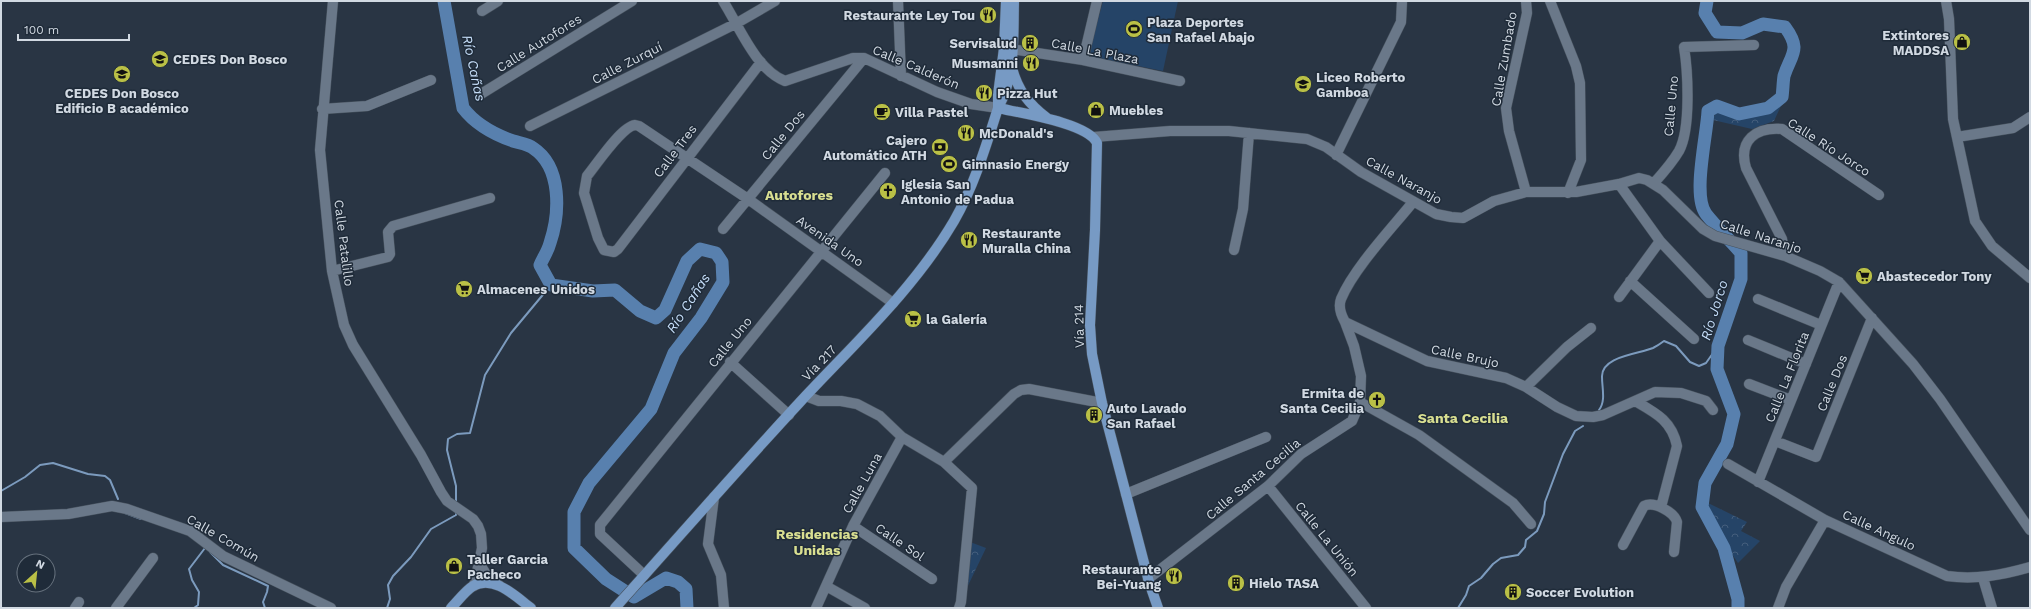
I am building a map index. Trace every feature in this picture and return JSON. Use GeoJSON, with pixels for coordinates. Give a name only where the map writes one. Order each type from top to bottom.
{"type":"FeatureCollection","features":[{"type":"Feature","properties":{"kind":"main road"},"geometry":{"type":"LineString","coordinates":[[1006,1],[1008,49],[1015,80],[1026,100],[1050,120]]}},
{"type":"Feature","properties":{"kind":"main road"},"geometry":{"type":"LineString","coordinates":[[998,108],[998,95],[1008,49],[1014,1]]}},
{"type":"Feature","properties":{"kind":"main road"},"geometry":{"type":"LineString","coordinates":[[998,108],[1004,97],[1011,64]]}},
{"type":"Feature","properties":{"kind":"main road"},"geometry":{"type":"LineString","coordinates":[[998,108],[1080,128],[1094,137]]}},
{"type":"Feature","properties":{"kind":"main road","name":"Vía 217"},"geometry":{"type":"LineString","coordinates":[[615,608],[806,396],[894,303],[933,254],[954,220],[982,156],[998,108]]}},
{"type":"Feature","properties":{"kind":"main road","name":"Vía 214"},"geometry":{"type":"LineString","coordinates":[[1094,137],[1098,149],[1090,324],[1092,354],[1102,403],[1148,579],[1158,608]]}},
{"type":"Feature","properties":{"kind":"main road"},"geometry":{"type":"LineString","coordinates":[[451,608],[474,586],[483,584],[501,586],[531,608]]}},
{"type":"Feature","properties":{"kind":"street","name":"Calle Patalillo"},"geometry":{"type":"LineString","coordinates":[[333,1],[322,109],[320,150],[332,271],[344,325],[353,345],[447,501],[473,519],[481,534],[482,548],[474,586]]}},
{"type":"Feature","properties":{"kind":"street"},"geometry":{"type":"LineString","coordinates":[[482,11],[498,1]]}},
{"type":"Feature","properties":{"kind":"street","name":"Calle Autofores"},"geometry":{"type":"LineString","coordinates":[[481,94],[632,1]]}},
{"type":"Feature","properties":{"kind":"street","name":"Calle Calderón"},"geometry":{"type":"LineString","coordinates":[[723,1],[761,62],[774,77],[785,81],[853,58],[864,58],[936,92],[966,102],[998,108]]}},
{"type":"Feature","properties":{"kind":"street","name":"Calle Zurquí"},"geometry":{"type":"LineString","coordinates":[[530,126],[776,1]]}},
{"type":"Feature","properties":{"kind":"street"},"geometry":{"type":"LineString","coordinates":[[898,1],[901,76]]}},
{"type":"Feature","properties":{"kind":"street"},"geometry":{"type":"LineString","coordinates":[[1083,60],[1097,1]]}},
{"type":"Feature","properties":{"kind":"street"},"geometry":{"type":"LineString","coordinates":[[1336,155],[1401,22],[1402,1]]}},
{"type":"Feature","properties":{"kind":"street","name":"Calle Zumbado"},"geometry":{"type":"LineString","coordinates":[[1526,1],[1527,13],[1506,108],[1508,131],[1526,192]]}},
{"type":"Feature","properties":{"kind":"street"},"geometry":{"type":"LineString","coordinates":[[1550,1],[1576,66],[1581,95],[1581,160],[1568,193]]}},
{"type":"Feature","properties":{"kind":"street"},"geometry":{"type":"LineString","coordinates":[[1946,1],[1949,19],[1953,119],[1974,221],[1992,246],[2030,278]]}},
{"type":"Feature","properties":{"kind":"street","name":"Calle Uno"},"geometry":{"type":"LineString","coordinates":[[1654,183],[1672,161],[1682,142],[1688,82],[1684,47],[1754,45]]}},
{"type":"Feature","properties":{"kind":"street","name":"Calle La Plaza"},"geometry":{"type":"LineString","coordinates":[[1008,49],[1083,60],[1180,81]]}},
{"type":"Feature","properties":{"kind":"street","name":"Calle Dos"},"geometry":{"type":"LineString","coordinates":[[723,229],[864,58]]}},
{"type":"Feature","properties":{"kind":"street","name":"Calle Tres"},"geometry":{"type":"LineString","coordinates":[[610,252],[614,252],[618,249],[685,159],[761,62]]}},
{"type":"Feature","properties":{"kind":"street"},"geometry":{"type":"LineString","coordinates":[[322,109],[367,106],[431,80]]}},
{"type":"Feature","properties":{"kind":"street"},"geometry":{"type":"LineString","coordinates":[[1957,137],[2013,128],[2030,117]]}},
{"type":"Feature","properties":{"kind":"street","name":"Avenida Uno"},"geometry":{"type":"LineString","coordinates":[[610,252],[601,246],[584,193],[584,183],[587,176],[631,125],[639,126],[685,159],[748,199],[894,303]]}},
{"type":"Feature","properties":{"kind":"street","name":"Calle Río Jorco"},"geometry":{"type":"LineString","coordinates":[[1785,256],[1782,239],[1746,168],[1743,158],[1745,147],[1754,134],[1771,128],[1782,129],[1879,195]]}},
{"type":"Feature","properties":{"kind":"street","name":"Calle Naranjo"},"geometry":{"type":"LineString","coordinates":[[1094,137],[1170,131],[1249,133],[1307,139],[1326,147],[1361,172],[1436,214],[1463,218],[1494,201],[1526,192],[1568,193],[1619,184],[1639,178],[1654,183],[1703,229],[1715,236],[1785,256],[1820,271],[1839,282],[1913,364],[1940,399],[2030,530]]}},
{"type":"Feature","properties":{"kind":"street"},"geometry":{"type":"LineString","coordinates":[[1234,250],[1243,209],[1249,133]]}},
{"type":"Feature","properties":{"kind":"street","name":"Calle Uno"},"geometry":{"type":"LineString","coordinates":[[644,575],[600,534],[598,529],[600,525],[730,362],[885,173]]}},
{"type":"Feature","properties":{"kind":"street"},"geometry":{"type":"LineString","coordinates":[[1619,184],[1660,241],[1709,293]]}},
{"type":"Feature","properties":{"kind":"street"},"geometry":{"type":"LineString","coordinates":[[332,271],[388,257],[390,254],[388,232],[393,226],[490,198]]}},
{"type":"Feature","properties":{"kind":"street"},"geometry":{"type":"LineString","coordinates":[[1345,322],[1340,311],[1341,299],[1357,272],[1413,202]]}},
{"type":"Feature","properties":{"kind":"street"},"geometry":{"type":"LineString","coordinates":[[1618,297],[1660,241]]}},
{"type":"Feature","properties":{"kind":"street"},"geometry":{"type":"LineString","coordinates":[[1630,281],[1694,339]]}},
{"type":"Feature","properties":{"kind":"street","name":"Calle La Florita"},"geometry":{"type":"LineString","coordinates":[[1758,482],[1839,282]]}},
{"type":"Feature","properties":{"kind":"street"},"geometry":{"type":"LineString","coordinates":[[1758,299],[1822,326]]}},
{"type":"Feature","properties":{"kind":"street","name":"Calle Dos"},"geometry":{"type":"LineString","coordinates":[[1775,441],[1816,457],[1872,318]]}},
{"type":"Feature","properties":{"kind":"street","name":"Calle Brujo"},"geometry":{"type":"LineString","coordinates":[[1345,322],[1427,362],[1506,378],[1569,413],[1586,417],[1603,415],[1655,392],[1681,393],[1706,401],[1713,410]]}},
{"type":"Feature","properties":{"kind":"street","name":"Calle Santa Cecilia"},"geometry":{"type":"LineString","coordinates":[[1148,579],[1268,486],[1301,454],[1350,423],[1356,415],[1360,402],[1361,370],[1345,322]]}},
{"type":"Feature","properties":{"kind":"street"},"geometry":{"type":"LineString","coordinates":[[1526,388],[1567,346],[1591,328]]}},
{"type":"Feature","properties":{"kind":"street"},"geometry":{"type":"LineString","coordinates":[[1748,340],[1806,364]]}},
{"type":"Feature","properties":{"kind":"street"},"geometry":{"type":"LineString","coordinates":[[730,362],[789,415]]}},
{"type":"Feature","properties":{"kind":"street"},"geometry":{"type":"LineString","coordinates":[[1749,384],[1791,400]]}},
{"type":"Feature","properties":{"kind":"street"},"geometry":{"type":"LineString","coordinates":[[944,462],[1014,394],[1021,390],[1029,389],[1102,403]]}},
{"type":"Feature","properties":{"kind":"street"},"geometry":{"type":"LineString","coordinates":[[806,396],[819,401],[841,400],[857,404],[880,416],[902,437],[944,462],[972,488],[961,602],[959,608]]}},
{"type":"Feature","properties":{"kind":"street"},"geometry":{"type":"LineString","coordinates":[[1635,401],[1660,416],[1671,428],[1675,436],[1677,446],[1661,507]]}},
{"type":"Feature","properties":{"kind":"street"},"geometry":{"type":"LineString","coordinates":[[1360,402],[1419,435],[1513,503],[1531,524]]}},
{"type":"Feature","properties":{"kind":"street"},"geometry":{"type":"LineString","coordinates":[[1126,494],[1266,436]]}},
{"type":"Feature","properties":{"kind":"street","name":"Calle Luna"},"geometry":{"type":"LineString","coordinates":[[816,608],[853,526],[902,437]]}},
{"type":"Feature","properties":{"kind":"street","name":"Calle Angulo"},"geometry":{"type":"LineString","coordinates":[[1728,464],[1825,520],[1947,576],[1983,578],[2003,575],[2030,567]]}},
{"type":"Feature","properties":{"kind":"street","name":"Calle La Unión"},"geometry":{"type":"LineString","coordinates":[[1268,486],[1366,608]]}},
{"type":"Feature","properties":{"kind":"street"},"geometry":{"type":"LineString","coordinates":[[714,497],[708,544],[721,575],[724,608]]}},
{"type":"Feature","properties":{"kind":"street"},"geometry":{"type":"LineString","coordinates":[[1623,545],[1644,506],[1647,505],[1661,507],[1677,519],[1674,552]]}},
{"type":"Feature","properties":{"kind":"street","name":"Calle Común"},"geometry":{"type":"LineString","coordinates":[[1,516],[68,514],[112,506],[127,509],[190,531],[223,556],[331,608]]}},
{"type":"Feature","properties":{"kind":"street"},"geometry":{"type":"LineString","coordinates":[[1778,608],[1786,587],[1825,520]]}},
{"type":"Feature","properties":{"kind":"street","name":"Calle Sol"},"geometry":{"type":"LineString","coordinates":[[853,526],[932,579]]}},
{"type":"Feature","properties":{"kind":"street"},"geometry":{"type":"LineString","coordinates":[[116,608],[153,558]]}},
{"type":"Feature","properties":{"kind":"street"},"geometry":{"type":"LineString","coordinates":[[479,563],[486,574],[501,586]]}},
{"type":"Feature","properties":{"kind":"street"},"geometry":{"type":"LineString","coordinates":[[1983,578],[1992,608]]}},
{"type":"Feature","properties":{"kind":"street"},"geometry":{"type":"LineString","coordinates":[[826,586],[864,608]]}},
{"type":"Feature","properties":{"kind":"green space","name":"Plaza Deportes San Rafael Abajo"},"geometry":{"type":"Polygon","coordinates":[[[1103,1],[1178,1],[1163,71],[1088,56],[1103,1]]]}},
{"type":"Feature","properties":{"kind":"green space"},"geometry":{"type":"Polygon","coordinates":[[[1784,99],[1774,121],[1752,129],[1713,120],[1716,111],[1719,110],[1739,118],[1770,110],[1784,99]]]}},
{"type":"Feature","properties":{"kind":"green space"},"geometry":{"type":"Polygon","coordinates":[[[1708,503],[1747,522],[1741,531],[1760,541],[1738,563],[1723,541],[1706,508],[1708,503]]]}},
{"type":"Feature","properties":{"kind":"green space"},"geometry":{"type":"Polygon","coordinates":[[[970,542],[986,548],[963,596],[970,542]]]}},
{"type":"Feature","properties":{"kind":"waterway","name":"Río Cañas"},"geometry":{"type":"LineString","coordinates":[[444,1],[463,108],[479,124],[492,132],[533,148],[542,156],[554,178],[557,205],[556,218],[547,252],[540,265],[551,285],[593,291],[615,290],[640,311],[656,318],[665,310],[687,261],[700,249],[716,253],[722,262],[723,282],[701,318],[674,353],[651,409],[589,483],[574,512],[574,548],[606,579],[634,597],[666,578],[678,582],[686,589],[687,608]]}},
{"type":"Feature","properties":{"kind":"waterway","name":"Río Jorco"},"geometry":{"type":"LineString","coordinates":[[1707,1],[1705,13],[1717,32],[1742,33],[1763,24],[1785,27],[1793,41],[1794,47],[1794,52],[1784,76],[1782,97],[1768,108],[1739,114],[1717,106],[1708,111],[1701,165],[1700,194],[1702,205],[1706,214],[1741,253],[1741,279],[1718,346],[1717,369],[1734,414],[1727,444],[1705,483],[1702,507],[1724,548],[1738,599],[1738,608]]}},
{"type":"Feature","properties":{"kind":"waterway"},"geometry":{"type":"LineString","coordinates":[[456,503],[456,486],[447,450],[448,439],[457,434],[470,433],[485,375],[511,333],[551,285]]}},
{"type":"Feature","properties":{"kind":"waterway"},"geometry":{"type":"LineString","coordinates":[[1599,410],[1603,399],[1603,370],[1614,360],[1653,348],[1664,341],[1676,346],[1690,362],[1699,366],[1706,363],[1718,346]]}},
{"type":"Feature","properties":{"kind":"waterway"},"geometry":{"type":"LineString","coordinates":[[1458,608],[1466,595],[1469,586],[1481,578],[1493,564],[1501,558],[1518,555],[1525,547],[1526,540],[1537,531],[1544,514],[1545,502],[1563,454],[1575,431],[1583,426]]}},
{"type":"Feature","properties":{"kind":"waterway"},"geometry":{"type":"LineString","coordinates":[[1,491],[25,477],[40,465],[53,463],[88,474],[105,476],[110,480],[118,499]]}},
{"type":"Feature","properties":{"kind":"waterway"},"geometry":{"type":"LineString","coordinates":[[387,608],[390,599],[388,585],[393,576],[411,557],[431,529],[456,515],[456,512]]}},
{"type":"Feature","properties":{"kind":"waterway"},"geometry":{"type":"LineString","coordinates":[[125,513],[141,519]]}},
{"type":"Feature","properties":{"kind":"waterway"},"geometry":{"type":"LineString","coordinates":[[194,608],[198,605],[199,592],[192,580],[189,569],[205,548]]}},
{"type":"Feature","properties":{"kind":"waterway"},"geometry":{"type":"LineString","coordinates":[[210,552],[223,565],[268,586],[263,602],[265,608]]}},
{"type":"Feature","properties":{"kind":"waterway"},"geometry":{"type":"LineString","coordinates":[[152,608],[181,608]]}},
{"type":"Feature","properties":{"kind":"place","name":"Restaurante Ley Tou"},"geometry":{"type":"Point","coordinates":[988,15]}},
{"type":"Feature","properties":{"kind":"place","name":"Plaza Deportes San Rafael Abajo"},"geometry":{"type":"Point","coordinates":[1134,29]}},
{"type":"Feature","properties":{"kind":"place","name":"Extintores MADDSA"},"geometry":{"type":"Point","coordinates":[1962,42]}},
{"type":"Feature","properties":{"kind":"place","name":"Servisalud"},"geometry":{"type":"Point","coordinates":[1030,43]}},
{"type":"Feature","properties":{"kind":"place","name":"CEDES Don Bosco"},"geometry":{"type":"Point","coordinates":[160,59]}},
{"type":"Feature","properties":{"kind":"place","name":"Musmanni"},"geometry":{"type":"Point","coordinates":[1031,63]}},
{"type":"Feature","properties":{"kind":"place","name":"CEDES Don Bosco Edificio B académico"},"geometry":{"type":"Point","coordinates":[122,74]}},
{"type":"Feature","properties":{"kind":"place","name":"Liceo Roberto Gamboa"},"geometry":{"type":"Point","coordinates":[1303,84]}},
{"type":"Feature","properties":{"kind":"place","name":"Pizza Hut"},"geometry":{"type":"Point","coordinates":[984,93]}},
{"type":"Feature","properties":{"kind":"place","name":"Muebles"},"geometry":{"type":"Point","coordinates":[1096,110]}},
{"type":"Feature","properties":{"kind":"place","name":"Villa Pastel"},"geometry":{"type":"Point","coordinates":[882,112]}},
{"type":"Feature","properties":{"kind":"place","name":"McDonald's"},"geometry":{"type":"Point","coordinates":[966,133]}},
{"type":"Feature","properties":{"kind":"place","name":"Cajero Automático ATH"},"geometry":{"type":"Point","coordinates":[940,147]}},
{"type":"Feature","properties":{"kind":"place","name":"Gimnasio Energy"},"geometry":{"type":"Point","coordinates":[949,164]}},
{"type":"Feature","properties":{"kind":"place","name":"Iglesia San Antonio de Padua"},"geometry":{"type":"Point","coordinates":[888,191]}},
{"type":"Feature","properties":{"kind":"place","name":"Restaurante Muralla China"},"geometry":{"type":"Point","coordinates":[969,240]}},
{"type":"Feature","properties":{"kind":"place","name":"Abastecedor Tony"},"geometry":{"type":"Point","coordinates":[1864,276]}},
{"type":"Feature","properties":{"kind":"place","name":"Almacenes Unidos"},"geometry":{"type":"Point","coordinates":[464,289]}},
{"type":"Feature","properties":{"kind":"place","name":"la Galería"},"geometry":{"type":"Point","coordinates":[913,319]}},
{"type":"Feature","properties":{"kind":"place","name":"Ermita de Santa Cecilia"},"geometry":{"type":"Point","coordinates":[1377,400]}},
{"type":"Feature","properties":{"kind":"place","name":"Auto Lavado San Rafael"},"geometry":{"type":"Point","coordinates":[1094,415]}},
{"type":"Feature","properties":{"kind":"place","name":"Taller Garcia Pacheco"},"geometry":{"type":"Point","coordinates":[454,566]}},
{"type":"Feature","properties":{"kind":"place","name":"Restaurante Bei-Yuang"},"geometry":{"type":"Point","coordinates":[1174,576]}},
{"type":"Feature","properties":{"kind":"place","name":"Hielo TASA"},"geometry":{"type":"Point","coordinates":[1236,583]}},
{"type":"Feature","properties":{"kind":"place","name":"Soccer Evolution"},"geometry":{"type":"Point","coordinates":[1513,592]}},
{"type":"Feature","properties":{"kind":"district","name":"Autofores"},"geometry":{"type":"Point","coordinates":[799,195]}},
{"type":"Feature","properties":{"kind":"district","name":"Santa Cecilia"},"geometry":{"type":"Point","coordinates":[1463,418]}},
{"type":"Feature","properties":{"kind":"district","name":"Residencias Unidas"},"geometry":{"type":"Point","coordinates":[817,542]}}]}
